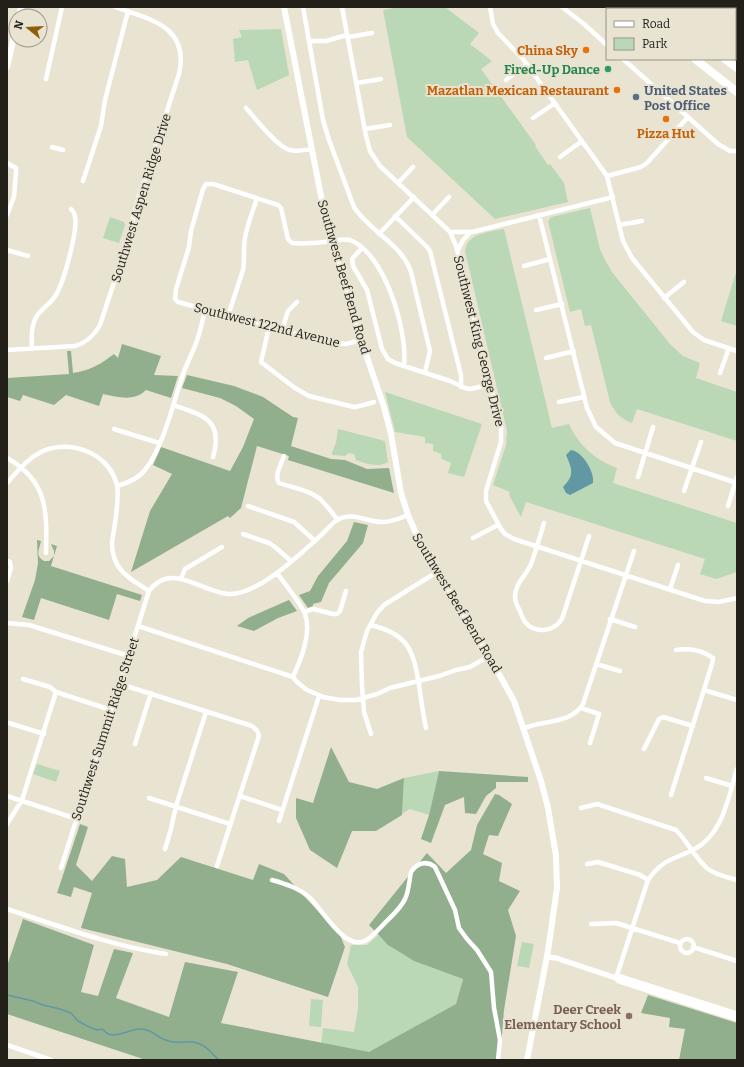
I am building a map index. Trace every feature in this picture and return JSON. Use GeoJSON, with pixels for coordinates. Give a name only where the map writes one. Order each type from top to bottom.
{"type":"FeatureCollection","features":[{"type":"Feature","properties":{"kind":"highway"},"geometry":{"type":"LineString","coordinates":[[696,60],[737,92]]}},
{"type":"Feature","properties":{"kind":"highway"},"geometry":{"type":"LineString","coordinates":[[726,60],[737,68]]}},
{"type":"Feature","properties":{"kind":"main road","name":"Southwest Beef Bend Road"},"geometry":{"type":"LineString","coordinates":[[284,7],[320,192],[360,340],[384,407],[391,434],[400,489],[408,515],[437,572],[489,656],[514,701],[541,782],[553,832],[557,873],[556,903],[527,1060]]}},
{"type":"Feature","properties":{"kind":"main road"},"geometry":{"type":"LineString","coordinates":[[7,67],[11,48]]}},
{"type":"Feature","properties":{"kind":"street"},"geometry":{"type":"LineString","coordinates":[[46,79],[62,7]]}},
{"type":"Feature","properties":{"kind":"street","name":"Southwest Aspen Ridge Drive"},"geometry":{"type":"LineString","coordinates":[[7,350],[75,346],[89,339],[100,326],[131,231],[135,209],[179,74],[181,56],[172,35],[161,24],[115,7]]}},
{"type":"Feature","properties":{"kind":"street"},"geometry":{"type":"LineString","coordinates":[[303,7],[323,120],[328,140],[354,207],[360,217],[401,254],[408,263],[430,351],[425,372]]}},
{"type":"Feature","properties":{"kind":"street","name":"Southwest King George Drive"},"geometry":{"type":"LineString","coordinates":[[342,7],[370,151],[375,159],[398,183],[450,232],[458,252],[502,433],[500,446],[485,495],[487,505],[498,524],[505,534],[510,537],[711,602],[737,598]]}},
{"type":"Feature","properties":{"kind":"street"},"geometry":{"type":"LineString","coordinates":[[490,7],[491,18],[495,28],[502,38],[527,64],[607,176],[619,225],[624,241],[632,258],[693,332],[704,340],[737,351]]}},
{"type":"Feature","properties":{"kind":"street"},"geometry":{"type":"LineString","coordinates":[[562,7],[606,44]]}},
{"type":"Feature","properties":{"kind":"street"},"geometry":{"type":"LineString","coordinates":[[83,181],[101,126],[105,100],[128,11]]}},
{"type":"Feature","properties":{"kind":"street"},"geometry":{"type":"LineString","coordinates":[[309,41],[326,41],[347,36],[372,33]]}},
{"type":"Feature","properties":{"kind":"street"},"geometry":{"type":"LineString","coordinates":[[624,60],[724,148],[737,152]]}},
{"type":"Feature","properties":{"kind":"street"},"geometry":{"type":"LineString","coordinates":[[506,80],[527,64]]}},
{"type":"Feature","properties":{"kind":"street"},"geometry":{"type":"LineString","coordinates":[[357,83],[381,79]]}},
{"type":"Feature","properties":{"kind":"street"},"geometry":{"type":"LineString","coordinates":[[533,118],[555,103]]}},
{"type":"Feature","properties":{"kind":"street"},"geometry":{"type":"LineString","coordinates":[[246,108],[281,146],[289,150],[299,151],[312,149]]}},
{"type":"Feature","properties":{"kind":"street"},"geometry":{"type":"LineString","coordinates":[[607,176],[638,168],[647,163],[688,117]]}},
{"type":"Feature","properties":{"kind":"street"},"geometry":{"type":"LineString","coordinates":[[365,129],[390,125]]}},
{"type":"Feature","properties":{"kind":"street"},"geometry":{"type":"LineString","coordinates":[[560,157],[582,141]]}},
{"type":"Feature","properties":{"kind":"street"},"geometry":{"type":"LineString","coordinates":[[52,146],[63,150]]}},
{"type":"Feature","properties":{"kind":"street"},"geometry":{"type":"LineString","coordinates":[[7,163],[16,168],[15,192],[7,215]]}},
{"type":"Feature","properties":{"kind":"street"},"geometry":{"type":"LineString","coordinates":[[398,183],[413,167]]}},
{"type":"Feature","properties":{"kind":"street","name":"Southwest 122nd Avenue"},"geometry":{"type":"LineString","coordinates":[[257,198],[212,184],[208,184],[203,189],[191,231],[190,242],[176,288],[175,299],[178,302],[205,310],[338,344],[346,344],[360,340]]}},
{"type":"Feature","properties":{"kind":"street"},"geometry":{"type":"LineString","coordinates":[[379,234],[414,197]]}},
{"type":"Feature","properties":{"kind":"street"},"geometry":{"type":"LineString","coordinates":[[432,215],[449,197]]}},
{"type":"Feature","properties":{"kind":"street"},"geometry":{"type":"LineString","coordinates":[[450,232],[472,232],[613,197]]}},
{"type":"Feature","properties":{"kind":"street"},"geometry":{"type":"LineString","coordinates":[[228,316],[245,262],[245,236],[257,198],[280,206],[288,239],[292,243],[348,239],[355,242],[374,260],[390,288],[406,355],[404,366]]}},
{"type":"Feature","properties":{"kind":"street"},"geometry":{"type":"LineString","coordinates":[[32,349],[31,341],[33,324],[40,311],[52,300],[58,291],[72,247],[76,218],[71,209]]}},
{"type":"Feature","properties":{"kind":"street"},"geometry":{"type":"LineString","coordinates":[[540,215],[584,397],[596,428],[614,443],[645,454],[736,481],[728,506]]}},
{"type":"Feature","properties":{"kind":"street"},"geometry":{"type":"LineString","coordinates":[[395,216],[428,247],[433,257],[461,375],[461,387]]}},
{"type":"Feature","properties":{"kind":"street"},"geometry":{"type":"LineString","coordinates":[[619,225],[642,221]]}},
{"type":"Feature","properties":{"kind":"street"},"geometry":{"type":"LineString","coordinates":[[458,252],[463,240],[472,232]]}},
{"type":"Feature","properties":{"kind":"street"},"geometry":{"type":"LineString","coordinates":[[362,248],[352,259],[354,266],[367,290],[382,349],[388,359],[395,363],[450,381],[461,387],[470,388],[490,384]]}},
{"type":"Feature","properties":{"kind":"street"},"geometry":{"type":"LineString","coordinates":[[7,250],[28,256]]}},
{"type":"Feature","properties":{"kind":"street"},"geometry":{"type":"LineString","coordinates":[[524,266],[550,259]]}},
{"type":"Feature","properties":{"kind":"street"},"geometry":{"type":"LineString","coordinates":[[664,298],[684,282]]}},
{"type":"Feature","properties":{"kind":"street"},"geometry":{"type":"LineString","coordinates":[[282,330],[288,311],[297,302]]}},
{"type":"Feature","properties":{"kind":"street"},"geometry":{"type":"LineString","coordinates":[[536,310],[562,304]]}},
{"type":"Feature","properties":{"kind":"street"},"geometry":{"type":"LineString","coordinates":[[117,486],[126,484],[140,475],[150,463],[196,344],[205,310]]}},
{"type":"Feature","properties":{"kind":"street"},"geometry":{"type":"LineString","coordinates":[[269,327],[261,362],[295,388],[309,396],[347,406],[360,406],[374,402]]}},
{"type":"Feature","properties":{"kind":"street"},"geometry":{"type":"LineString","coordinates":[[720,373],[729,348]]}},
{"type":"Feature","properties":{"kind":"street"},"geometry":{"type":"LineString","coordinates":[[546,358],[574,351]]}},
{"type":"Feature","properties":{"kind":"street"},"geometry":{"type":"LineString","coordinates":[[559,402],[584,397]]}},
{"type":"Feature","properties":{"kind":"street"},"geometry":{"type":"LineString","coordinates":[[173,405],[202,415],[213,426],[216,446],[212,457]]}},
{"type":"Feature","properties":{"kind":"street"},"geometry":{"type":"LineString","coordinates":[[638,477],[653,428]]}},
{"type":"Feature","properties":{"kind":"street"},"geometry":{"type":"LineString","coordinates":[[114,429],[159,443]]}},
{"type":"Feature","properties":{"kind":"street"},"geometry":{"type":"LineString","coordinates":[[684,491],[701,442]]}},
{"type":"Feature","properties":{"kind":"street"},"geometry":{"type":"LineString","coordinates":[[7,483],[30,459],[42,452],[58,447],[72,448],[88,452],[103,462],[113,474],[117,486],[118,495],[112,543],[114,556],[122,572],[150,591],[157,583],[165,579],[181,579],[220,592],[232,594],[243,591],[277,573],[338,520],[354,517],[374,522],[388,522],[408,515]]}},
{"type":"Feature","properties":{"kind":"street"},"geometry":{"type":"LineString","coordinates":[[284,456],[277,476],[278,483],[308,492],[317,497],[338,520]]}},
{"type":"Feature","properties":{"kind":"street"},"geometry":{"type":"LineString","coordinates":[[7,458],[28,473],[38,486],[44,503],[47,521],[46,553]]}},
{"type":"Feature","properties":{"kind":"street"},"geometry":{"type":"LineString","coordinates":[[248,506],[294,522],[315,541]]}},
{"type":"Feature","properties":{"kind":"street"},"geometry":{"type":"LineString","coordinates":[[544,523],[531,564],[516,588],[515,599],[524,621],[534,628],[543,630],[551,629],[562,619],[589,536]]}},
{"type":"Feature","properties":{"kind":"street"},"geometry":{"type":"LineString","coordinates":[[473,538],[498,524]]}},
{"type":"Feature","properties":{"kind":"street"},"geometry":{"type":"LineString","coordinates":[[243,534],[269,543],[292,561]]}},
{"type":"Feature","properties":{"kind":"street"},"geometry":{"type":"LineString","coordinates":[[181,579],[186,568],[222,547]]}},
{"type":"Feature","properties":{"kind":"street"},"geometry":{"type":"LineString","coordinates":[[524,728],[570,717],[580,708],[585,700],[610,619],[634,551]]}},
{"type":"Feature","properties":{"kind":"street"},"geometry":{"type":"LineString","coordinates":[[7,561],[10,562],[11,568],[7,581]]}},
{"type":"Feature","properties":{"kind":"street"},"geometry":{"type":"LineString","coordinates":[[670,589],[678,565]]}},
{"type":"Feature","properties":{"kind":"street"},"geometry":{"type":"LineString","coordinates":[[371,734],[365,718],[362,698],[361,652],[363,641],[370,625],[384,605],[437,572]]}},
{"type":"Feature","properties":{"kind":"street"},"geometry":{"type":"LineString","coordinates":[[277,573],[304,612],[307,624],[308,634],[293,677]]}},
{"type":"Feature","properties":{"kind":"street","name":"Southwest Summit Ridge Street"},"geometry":{"type":"LineString","coordinates":[[61,868],[150,591]]}},
{"type":"Feature","properties":{"kind":"street"},"geometry":{"type":"LineString","coordinates":[[304,612],[313,609],[337,614],[340,610],[346,591]]}},
{"type":"Feature","properties":{"kind":"street"},"geometry":{"type":"LineString","coordinates":[[610,619],[635,627]]}},
{"type":"Feature","properties":{"kind":"street"},"geometry":{"type":"LineString","coordinates":[[7,623],[29,625],[129,656]]}},
{"type":"Feature","properties":{"kind":"street"},"geometry":{"type":"LineString","coordinates":[[370,625],[385,628],[391,632],[405,644],[413,656],[426,728]]}},
{"type":"Feature","properties":{"kind":"street"},"geometry":{"type":"LineString","coordinates":[[138,626],[293,677],[301,686],[319,696],[340,700],[362,698],[377,694],[390,688],[470,667],[489,656]]}},
{"type":"Feature","properties":{"kind":"street"},"geometry":{"type":"LineString","coordinates":[[671,795],[713,658],[708,654],[688,648],[676,650]]}},
{"type":"Feature","properties":{"kind":"street"},"geometry":{"type":"LineString","coordinates":[[596,664],[620,672]]}},
{"type":"Feature","properties":{"kind":"street"},"geometry":{"type":"LineString","coordinates":[[23,679],[50,687],[56,692],[112,710]]}},
{"type":"Feature","properties":{"kind":"street"},"geometry":{"type":"LineString","coordinates":[[120,684],[252,726],[258,731],[258,739],[217,866]]}},
{"type":"Feature","properties":{"kind":"street"},"geometry":{"type":"LineString","coordinates":[[704,690],[737,700]]}},
{"type":"Feature","properties":{"kind":"street"},"geometry":{"type":"LineString","coordinates":[[7,824],[22,800],[56,692]]}},
{"type":"Feature","properties":{"kind":"street"},"geometry":{"type":"LineString","coordinates":[[135,744],[151,693]]}},
{"type":"Feature","properties":{"kind":"street"},"geometry":{"type":"LineString","coordinates":[[279,820],[319,696]]}},
{"type":"Feature","properties":{"kind":"street"},"geometry":{"type":"LineString","coordinates":[[580,708],[599,714],[590,743]]}},
{"type":"Feature","properties":{"kind":"street"},"geometry":{"type":"LineString","coordinates":[[165,849],[176,806],[206,712]]}},
{"type":"Feature","properties":{"kind":"street"},"geometry":{"type":"LineString","coordinates":[[644,749],[659,719],[663,717],[693,726]]}},
{"type":"Feature","properties":{"kind":"street"},"geometry":{"type":"LineString","coordinates":[[9,722],[44,734]]}},
{"type":"Feature","properties":{"kind":"street"},"geometry":{"type":"LineString","coordinates":[[616,978],[648,880],[656,869],[667,861],[692,850],[708,840],[718,826],[737,769]]}},
{"type":"Feature","properties":{"kind":"street"},"geometry":{"type":"LineString","coordinates":[[706,778],[732,786]]}},
{"type":"Feature","properties":{"kind":"street"},"geometry":{"type":"LineString","coordinates":[[7,796],[77,819]]}},
{"type":"Feature","properties":{"kind":"street"},"geometry":{"type":"LineString","coordinates":[[240,796],[282,810]]}},
{"type":"Feature","properties":{"kind":"street"},"geometry":{"type":"LineString","coordinates":[[149,798],[230,824]]}},
{"type":"Feature","properties":{"kind":"street"},"geometry":{"type":"LineString","coordinates":[[581,808],[597,804],[676,830],[683,836],[699,860],[708,869],[737,880]]}},
{"type":"Feature","properties":{"kind":"street"},"geometry":{"type":"LineString","coordinates":[[587,864],[598,862],[640,875],[648,880]]}},
{"type":"Feature","properties":{"kind":"street"},"geometry":{"type":"LineString","coordinates":[[272,880],[286,883],[297,888],[315,903],[342,936],[354,942],[361,942],[370,938],[401,906],[407,894],[411,872],[416,866],[424,863],[435,867],[455,910],[459,928],[477,950],[492,976],[494,1008],[500,1040],[498,1060]]}},
{"type":"Feature","properties":{"kind":"street"},"geometry":{"type":"LineString","coordinates":[[7,909],[104,940],[166,954]]}},
{"type":"Feature","properties":{"kind":"street"},"geometry":{"type":"LineString","coordinates":[[591,924],[616,924],[680,943]]}},
{"type":"Feature","properties":{"kind":"street"},"geometry":{"type":"LineString","coordinates":[[680,943],[683,939],[689,939],[692,942],[693,948]]}},
{"type":"Feature","properties":{"kind":"street"},"geometry":{"type":"LineString","coordinates":[[680,943],[680,947],[683,951],[689,952],[693,948]]}},
{"type":"Feature","properties":{"kind":"street"},"geometry":{"type":"LineString","coordinates":[[693,948],[737,961]]}},
{"type":"Feature","properties":{"kind":"street"},"geometry":{"type":"LineString","coordinates":[[547,957],[556,958],[616,978],[621,977],[628,979],[737,1014]]}},
{"type":"Feature","properties":{"kind":"street"},"geometry":{"type":"LineString","coordinates":[[616,978],[619,982],[737,1019]]}},
{"type":"Feature","properties":{"kind":"street"},"geometry":{"type":"LineString","coordinates":[[7,1045],[52,1060]]}},
{"type":"Feature","properties":{"kind":"green space"},"geometry":{"type":"Polygon","coordinates":[[[400,7],[445,7],[479,33],[470,44],[492,61],[481,69],[536,145],[535,146],[548,165],[550,164],[564,183],[568,202],[495,219],[407,137],[383,10],[400,7]]]}},
{"type":"Feature","properties":{"kind":"green space"},"geometry":{"type":"Polygon","coordinates":[[[281,29],[289,75],[257,90],[248,60],[235,62],[233,39],[242,37],[239,30],[281,29]]]}},
{"type":"Feature","properties":{"kind":"green space"},"geometry":{"type":"Polygon","coordinates":[[[590,208],[600,249],[612,272],[670,344],[683,356],[700,363],[696,378],[737,392],[737,441],[637,409],[632,423],[625,420],[614,409],[610,402],[591,325],[585,326],[581,309],[570,312],[548,221],[551,217],[590,208]]]}},
{"type":"Feature","properties":{"kind":"green space"},"geometry":{"type":"Polygon","coordinates":[[[110,217],[124,222],[125,225],[119,243],[103,238],[110,217]]]}},
{"type":"Feature","properties":{"kind":"green space"},"geometry":{"type":"Polygon","coordinates":[[[504,229],[552,428],[569,424],[573,432],[588,451],[602,461],[617,468],[613,483],[737,523],[737,572],[716,579],[700,574],[705,559],[526,502],[521,517],[509,495],[510,492],[493,485],[506,445],[507,431],[465,251],[470,240],[474,237],[480,234],[504,229]]]}},
{"type":"Feature","properties":{"kind":"green space"},"geometry":{"type":"Polygon","coordinates":[[[737,269],[737,326],[721,321],[737,269]]]}},
{"type":"Feature","properties":{"kind":"green space"},"geometry":{"type":"Polygon","coordinates":[[[122,344],[161,356],[154,375],[178,376],[171,398],[146,390],[136,396],[126,398],[103,394],[99,406],[66,395],[54,405],[23,395],[20,401],[7,397],[7,378],[69,374],[67,351],[71,351],[73,373],[84,371],[100,364],[114,354],[118,358],[122,344]]]}},
{"type":"Feature","properties":{"kind":"green space"},"geometry":{"type":"Polygon","coordinates":[[[187,375],[234,386],[263,397],[293,417],[298,418],[291,446],[331,459],[345,460],[367,469],[389,468],[394,493],[288,460],[289,456],[257,446],[241,508],[230,518],[228,516],[131,572],[150,511],[172,474],[153,465],[161,447],[230,471],[243,447],[254,419],[236,406],[220,398],[182,388],[187,375]]]}},
{"type":"Feature","properties":{"kind":"green space"},"geometry":{"type":"Polygon","coordinates":[[[385,392],[482,424],[464,477],[448,473],[451,463],[442,459],[441,454],[433,451],[433,444],[425,443],[425,437],[395,432],[385,392]]]}},
{"type":"Feature","properties":{"kind":"green space"},"geometry":{"type":"Polygon","coordinates":[[[338,429],[385,441],[388,462],[380,465],[372,465],[356,460],[354,454],[349,453],[345,456],[332,455],[338,429]]]}},
{"type":"Feature","properties":{"kind":"green space"},"geometry":{"type":"Polygon","coordinates":[[[354,522],[368,525],[363,543],[329,583],[321,602],[313,604],[313,606],[308,608],[299,595],[310,591],[318,576],[347,541],[354,522]]]}},
{"type":"Feature","properties":{"kind":"green space"},"geometry":{"type":"Polygon","coordinates":[[[37,540],[41,541],[38,554],[41,559],[44,561],[49,561],[54,556],[51,566],[142,595],[140,601],[117,594],[109,620],[41,598],[34,620],[22,617],[35,580],[38,563],[37,540]]]}},
{"type":"Feature","properties":{"kind":"green space"},"geometry":{"type":"Polygon","coordinates":[[[51,544],[57,546],[54,556],[54,551],[51,544]]]}},
{"type":"Feature","properties":{"kind":"green space"},"geometry":{"type":"Polygon","coordinates":[[[289,600],[297,611],[278,618],[254,631],[237,626],[248,618],[289,600]]]}},
{"type":"Feature","properties":{"kind":"green space"},"geometry":{"type":"Polygon","coordinates":[[[331,747],[349,782],[377,789],[404,778],[402,815],[376,831],[352,831],[337,868],[310,850],[296,818],[296,798],[313,803],[331,747]]]}},
{"type":"Feature","properties":{"kind":"green space"},"geometry":{"type":"Polygon","coordinates":[[[37,764],[60,771],[56,782],[33,774],[37,764]]]}},
{"type":"Feature","properties":{"kind":"green space"},"geometry":{"type":"Polygon","coordinates":[[[439,771],[429,815],[410,809],[402,814],[404,778],[439,771]]]}},
{"type":"Feature","properties":{"kind":"green space"},"geometry":{"type":"Polygon","coordinates":[[[439,771],[528,777],[528,782],[496,782],[496,788],[486,796],[476,814],[465,813],[464,797],[445,805],[431,843],[421,839],[429,815],[439,771]]]}},
{"type":"Feature","properties":{"kind":"green space"},"geometry":{"type":"Polygon","coordinates":[[[495,794],[512,804],[498,836],[489,835],[483,854],[502,863],[499,881],[520,891],[508,910],[516,936],[504,1010],[500,1060],[146,1060],[7,1014],[7,966],[23,919],[94,945],[81,992],[98,996],[114,949],[133,953],[116,998],[169,1017],[185,962],[238,972],[221,1023],[369,1052],[456,1004],[463,979],[414,961],[388,945],[369,925],[427,853],[446,873],[471,850],[477,825],[495,794]]]}},
{"type":"Feature","properties":{"kind":"green space"},"geometry":{"type":"Polygon","coordinates":[[[80,824],[88,827],[76,865],[92,881],[112,856],[125,859],[127,887],[157,880],[181,857],[253,880],[259,864],[284,874],[340,935],[345,947],[328,997],[227,964],[81,928],[92,893],[74,887],[71,897],[57,893],[80,824]]]}},
{"type":"Feature","properties":{"kind":"green space"},"geometry":{"type":"Polygon","coordinates":[[[378,935],[407,957],[463,978],[456,1004],[369,1053],[321,1043],[323,1028],[354,1032],[358,1009],[358,987],[347,964],[351,945],[367,945],[378,935]]]}},
{"type":"Feature","properties":{"kind":"green space"},"geometry":{"type":"Polygon","coordinates":[[[522,942],[534,944],[529,968],[517,966],[522,942]]]}},
{"type":"Feature","properties":{"kind":"green space"},"geometry":{"type":"Polygon","coordinates":[[[648,995],[737,1023],[737,1060],[679,1060],[685,1029],[669,1027],[670,1018],[641,1013],[648,995]]]}},
{"type":"Feature","properties":{"kind":"green space"},"geometry":{"type":"Polygon","coordinates":[[[311,999],[323,1000],[321,1027],[309,1026],[311,999]]]}},
{"type":"Feature","properties":{"kind":"water"},"geometry":{"type":"Polygon","coordinates":[[[571,450],[579,454],[587,463],[592,473],[593,483],[570,495],[566,493],[563,487],[571,475],[570,464],[566,455],[571,450]]]}},
{"type":"Feature","properties":{"kind":"waterway"},"geometry":{"type":"LineString","coordinates":[[7,995],[33,1001],[71,1013],[78,1021],[89,1027],[97,1030],[102,1029],[112,1035],[143,1029],[150,1031],[162,1039],[172,1042],[198,1043],[208,1049],[219,1060]]}},
{"type":"Feature","properties":{"kind":"place","name":"China Sky"},"geometry":{"type":"Point","coordinates":[586,50]}},
{"type":"Feature","properties":{"kind":"place","name":"Fired-Up Dance"},"geometry":{"type":"Point","coordinates":[608,69]}},
{"type":"Feature","properties":{"kind":"place","name":"Mazatlan Mexican Restaurant"},"geometry":{"type":"Point","coordinates":[617,90]}},
{"type":"Feature","properties":{"kind":"place","name":"United States Post Office"},"geometry":{"type":"Point","coordinates":[636,97]}},
{"type":"Feature","properties":{"kind":"place","name":"Pizza Hut"},"geometry":{"type":"Point","coordinates":[666,119]}},
{"type":"Feature","properties":{"kind":"place","name":"Deer Creek Elementary School"},"geometry":{"type":"Point","coordinates":[629,1016]}}]}
